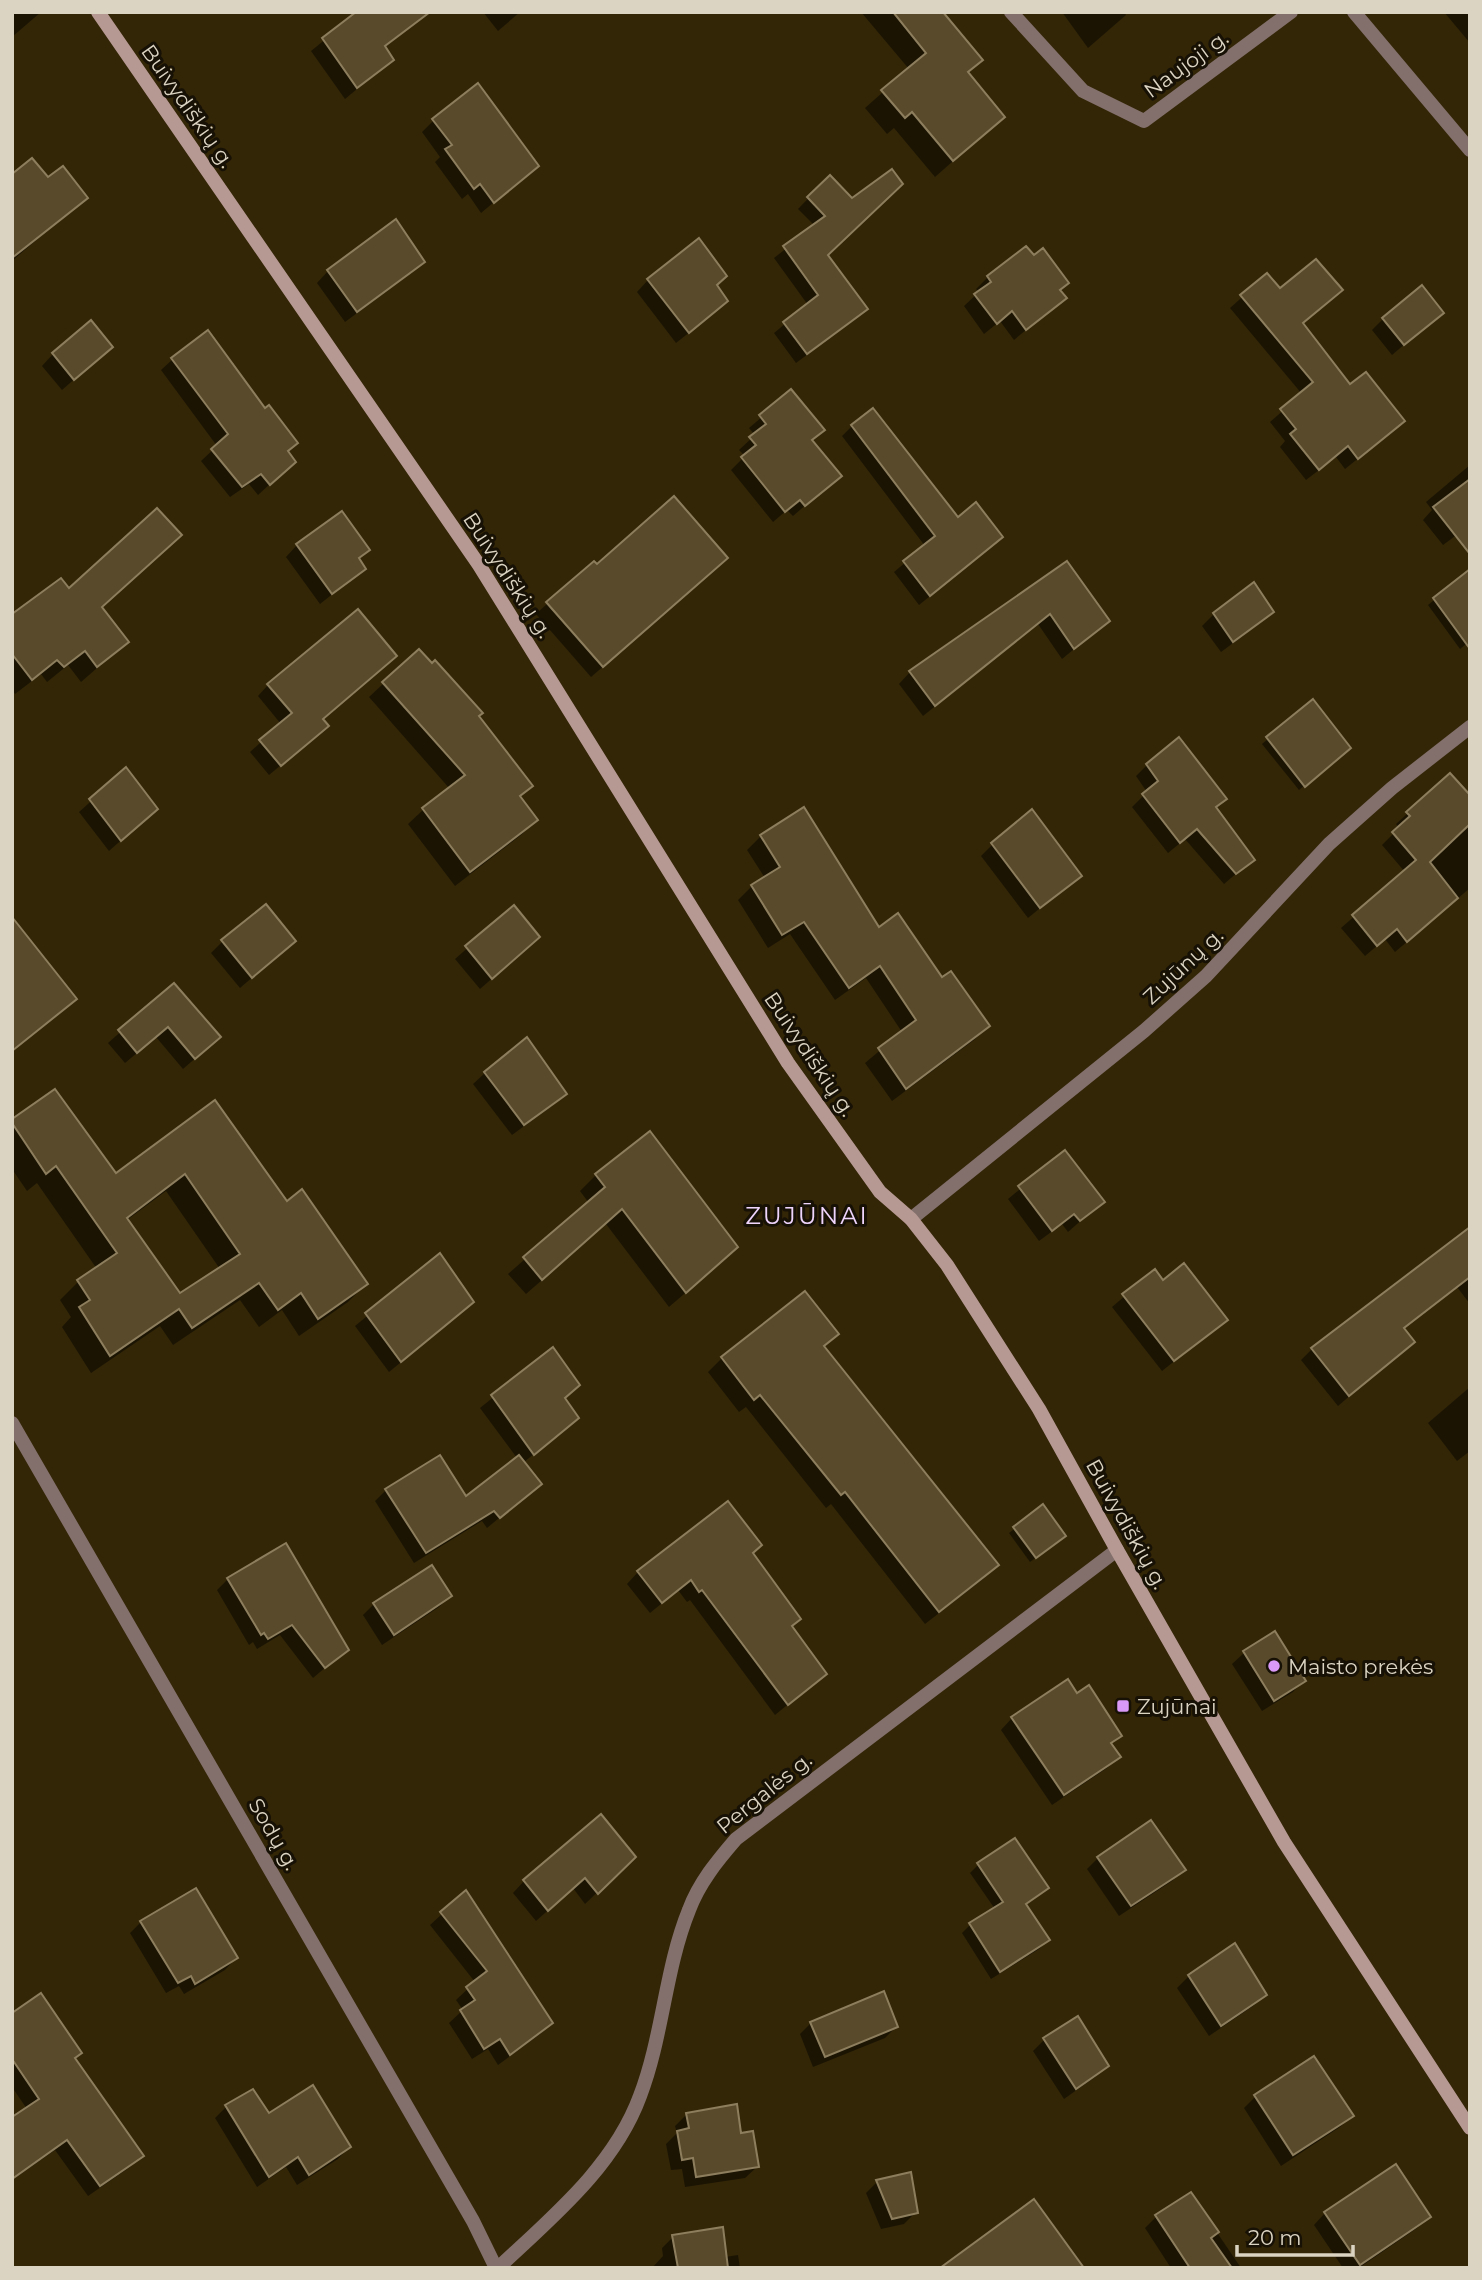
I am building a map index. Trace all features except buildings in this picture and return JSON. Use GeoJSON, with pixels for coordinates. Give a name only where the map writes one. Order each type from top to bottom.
{"type":"FeatureCollection","features":[{"type":"Feature","properties":{"kind":"main road","name":"Buivydiškių g."},"geometry":{"type":"LineString","coordinates":[[98,12],[479,565],[788,1063],[880,1192],[911,1219],[947,1265],[1040,1409],[1116,1550],[1284,1842],[1470,2128]]}},
{"type":"Feature","properties":{"kind":"street","name":"Naujoji g."},"geometry":{"type":"LineString","coordinates":[[1011,12],[1083,91],[1143,121],[1291,12]]}},
{"type":"Feature","properties":{"kind":"street"},"geometry":{"type":"LineString","coordinates":[[1354,12],[1470,150]]}},
{"type":"Feature","properties":{"kind":"street","name":"Zujūnų g."},"geometry":{"type":"LineString","coordinates":[[911,1219],[1144,1031],[1206,976],[1329,844],[1392,788],[1470,727]]}},
{"type":"Feature","properties":{"kind":"street","name":"Sodų g."},"geometry":{"type":"LineString","coordinates":[[12,1423],[473,2221],[497,2268]]}},
{"type":"Feature","properties":{"kind":"street","name":"Pergalės g."},"geometry":{"type":"LineString","coordinates":[[497,2268],[561,2209],[597,2170],[622,2133],[640,2097],[689,1909],[712,1867],[736,1839],[1116,1550]]}},
{"type":"Feature","properties":{"kind":"place","name":"Maisto prekės"},"geometry":{"type":"Point","coordinates":[1274,1666]}},
{"type":"Feature","properties":{"kind":"place","name":"Zujūnai"},"geometry":{"type":"Point","coordinates":[1123,1706]}},
{"type":"Feature","properties":{"kind":"district","name":"ZUJŪNAI"},"geometry":{"type":"Point","coordinates":[807,1215]}}]}
